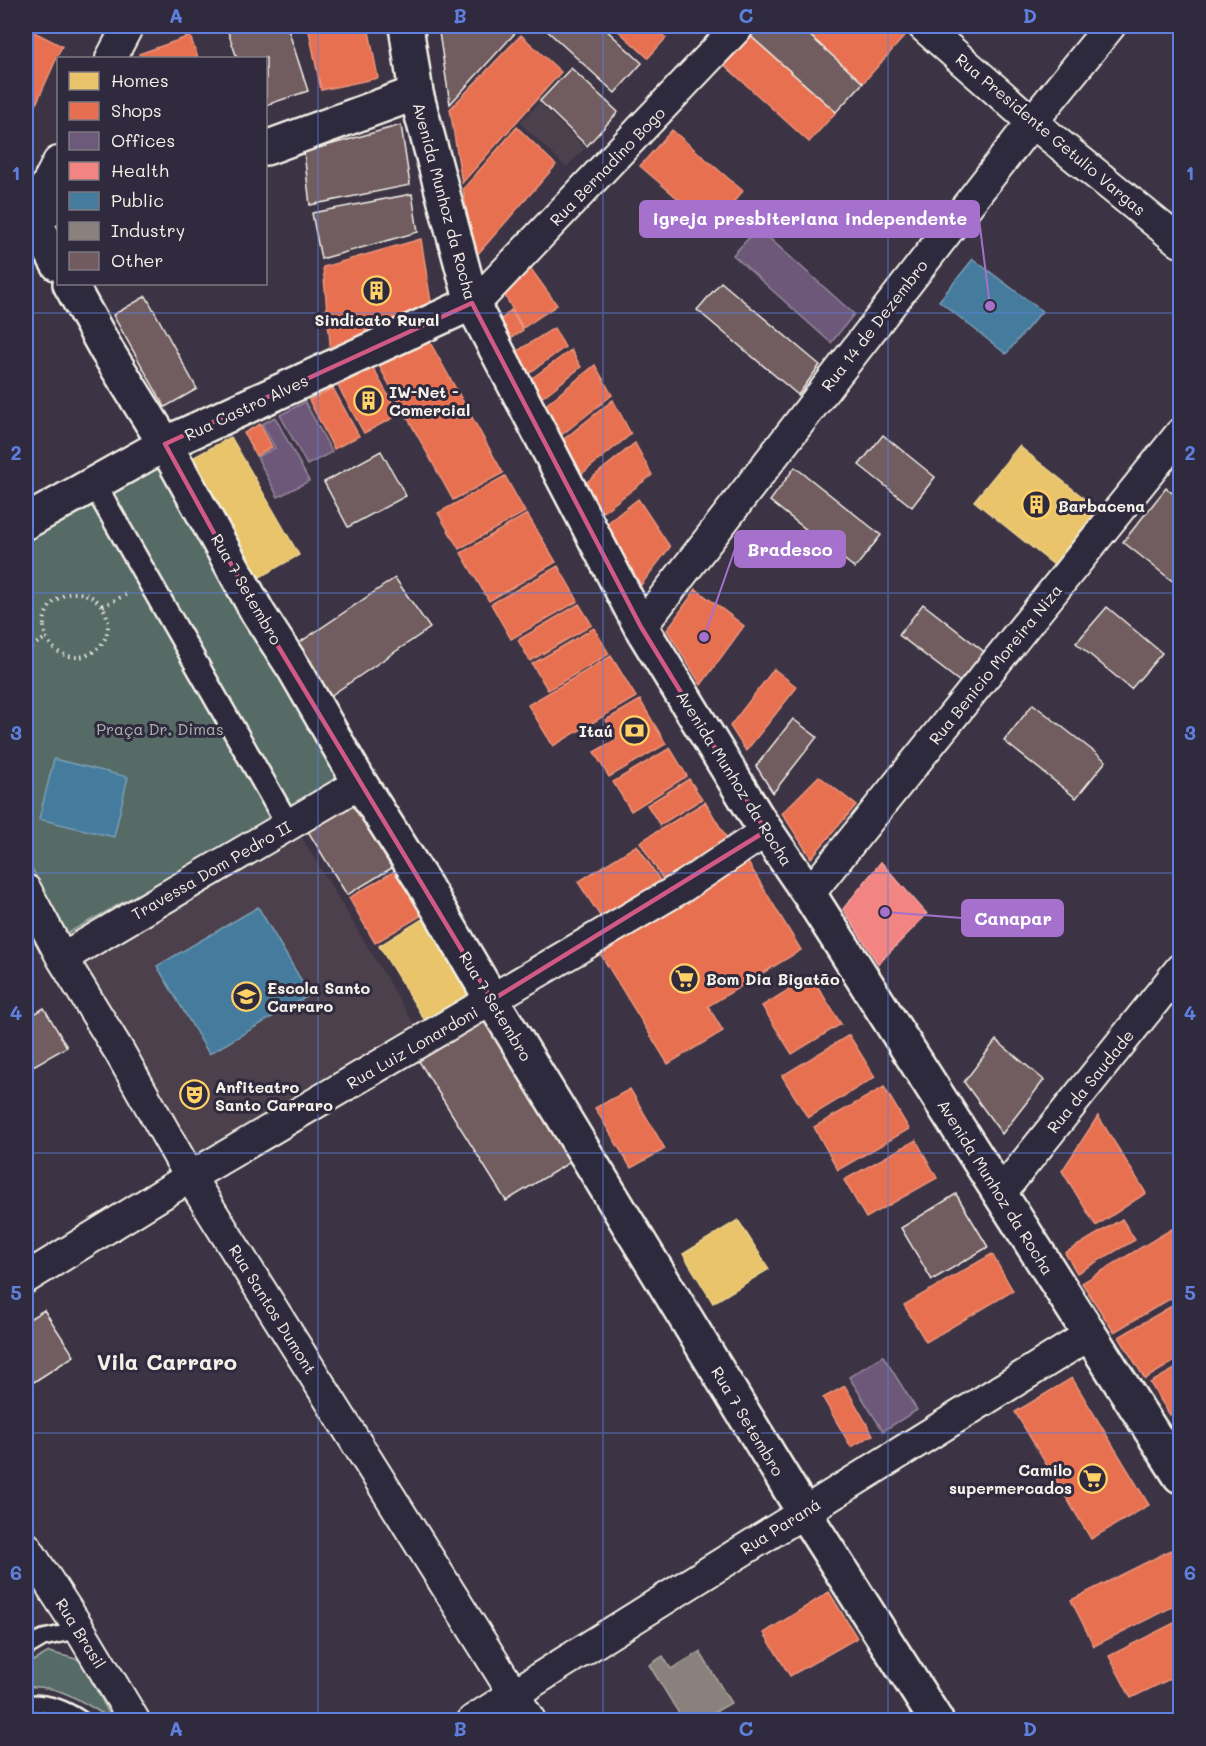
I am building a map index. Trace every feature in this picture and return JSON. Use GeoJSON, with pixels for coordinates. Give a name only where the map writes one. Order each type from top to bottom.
{"type":"FeatureCollection","features":[{"type":"Feature","properties":{"kind":"main road","name":"Avenida Munhoz da Rocha"},"geometry":{"type":"LineString","coordinates":[[405,26],[416,93],[472,303],[640,627],[766,831],[809,894],[1180,1476]]}},
{"type":"Feature","properties":{"kind":"main road"},"geometry":{"type":"LineString","coordinates":[[267,148],[416,93]]}},
{"type":"Feature","properties":{"kind":"main road"},"geometry":{"type":"LineString","coordinates":[[35,210],[57,262]]}},
{"type":"Feature","properties":{"kind":"main road","name":"Rua 7 Setembro"},"geometry":{"type":"LineString","coordinates":[[71,285],[107,351],[165,444],[258,613],[295,670],[360,783],[424,884],[492,1000],[803,1511],[936,1720]]}},
{"type":"Feature","properties":{"kind":"main road","name":"Rua Castro Alves"},"geometry":{"type":"LineString","coordinates":[[26,522],[165,444],[472,303]]}},
{"type":"Feature","properties":{"kind":"street"},"geometry":{"type":"LineString","coordinates":[[112,57],[128,26]]}},
{"type":"Feature","properties":{"kind":"street","name":"Rua Bernadino Bogo"},"geometry":{"type":"LineString","coordinates":[[472,303],[482,296],[740,26]]}},
{"type":"Feature","properties":{"kind":"street","name":"Rua Presidente Getulio Vargas"},"geometry":{"type":"LineString","coordinates":[[923,26],[1032,122],[1180,242]]}},
{"type":"Feature","properties":{"kind":"street","name":"Rua 14 de Dezembro"},"geometry":{"type":"LineString","coordinates":[[640,627],[1032,122],[1110,26]]}},
{"type":"Feature","properties":{"kind":"street"},"geometry":{"type":"LineString","coordinates":[[35,210],[57,164]]}},
{"type":"Feature","properties":{"kind":"street","name":"Rua Benicio Moreira Niza"},"geometry":{"type":"LineString","coordinates":[[809,894],[1180,434]]}},
{"type":"Feature","properties":{"kind":"street"},"geometry":{"type":"LineString","coordinates":[[94,484],[288,825]]}},
{"type":"Feature","properties":{"kind":"street","name":"Travessa Dom Pedro II"},"geometry":{"type":"LineString","coordinates":[[62,958],[360,783]]}},
{"type":"Feature","properties":{"kind":"street","name":"Rua Luiz Lonardoni"},"geometry":{"type":"LineString","coordinates":[[26,1278],[190,1177],[684,886],[766,831]]}},
{"type":"Feature","properties":{"kind":"street","name":"Rua Santos Dumont"},"geometry":{"type":"LineString","coordinates":[[26,890],[62,958],[119,1051],[190,1177],[530,1720]]}},
{"type":"Feature","properties":{"kind":"street","name":"Rua da Saudade"},"geometry":{"type":"LineString","coordinates":[[1000,1194],[1180,969]]}},
{"type":"Feature","properties":{"kind":"street","name":"Rua Paraná"},"geometry":{"type":"LineString","coordinates":[[472,1720],[803,1511],[909,1448],[1089,1335]]}},
{"type":"Feature","properties":{"kind":"street","name":"Rua Brasil"},"geometry":{"type":"LineString","coordinates":[[26,1547],[80,1630],[134,1720]]}},
{"type":"Feature","properties":{"kind":"lane"},"geometry":{"type":"LineString","coordinates":[[26,1648],[43,1638],[80,1630]]}},
{"type":"Feature","properties":{"kind":"lane"},"geometry":{"type":"LineString","coordinates":[[26,1703],[41,1702],[62,1708],[82,1720]]}},
{"type":"Feature","properties":{"kind":"path"},"geometry":{"type":"LineString","coordinates":[[80,593],[89,596],[103,606],[109,624],[105,640],[90,655],[66,656],[54,649],[46,638],[44,629],[47,611],[56,600],[63,596],[80,593]]}},
{"type":"Feature","properties":{"kind":"path"},"geometry":{"type":"LineString","coordinates":[[26,649],[46,638]]}},
{"type":"Feature","properties":{"kind":"highlighted area"},"geometry":{"type":"Polygon","coordinates":[[[472,303],[641,627],[766,831],[492,1000],[258,613],[165,444],[472,303]]]}},
{"type":"Feature","properties":{"kind":"shaded area"},"geometry":{"type":"Polygon","coordinates":[[[539,103],[585,148],[566,167],[520,123],[539,103]]]}},
{"type":"Feature","properties":{"kind":"shaded area","name":"Escola Santo Carraro"},"geometry":{"type":"Polygon","coordinates":[[[299,833],[419,1032],[189,1162],[73,961],[299,833]]]}},
{"type":"Feature","properties":{"kind":"green space","name":"Praça Dr. Dimas"},"geometry":{"type":"Polygon","coordinates":[[[163,457],[345,779],[68,933],[26,858],[26,534],[163,457]]]}},
{"type":"Feature","properties":{"kind":"green space"},"geometry":{"type":"Polygon","coordinates":[[[49,1652],[80,1660],[112,1719],[61,1692],[39,1687],[26,1687],[26,1665],[49,1652]]]}},
{"type":"Feature","properties":{"kind":"building: Homes"},"geometry":{"type":"Polygon","coordinates":[[[231,437],[299,555],[253,581],[185,462],[231,437]]]}},
{"type":"Feature","properties":{"kind":"building: Homes","name":"Barbacena"},"geometry":{"type":"Polygon","coordinates":[[[1019,446],[1099,510],[1054,565],[974,501],[1019,446]]]}},
{"type":"Feature","properties":{"kind":"building: Homes"},"geometry":{"type":"Polygon","coordinates":[[[424,918],[473,997],[427,1024],[379,946],[424,918]]]}},
{"type":"Feature","properties":{"kind":"building: Homes"},"geometry":{"type":"Polygon","coordinates":[[[738,1220],[769,1269],[713,1303],[683,1254],[738,1220]]]}},
{"type":"Feature","properties":{"kind":"building: Shops"},"geometry":{"type":"Polygon","coordinates":[[[308,26],[368,26],[378,78],[321,90],[308,26]]]}},
{"type":"Feature","properties":{"kind":"building: Shops"},"geometry":{"type":"Polygon","coordinates":[[[613,26],[652,26],[666,38],[648,58],[613,26]]]}},
{"type":"Feature","properties":{"kind":"building: Shops"},"geometry":{"type":"Polygon","coordinates":[[[799,26],[903,26],[909,31],[863,83],[799,26]]]}},
{"type":"Feature","properties":{"kind":"building: Shops"},"geometry":{"type":"Polygon","coordinates":[[[26,28],[62,46],[29,120],[26,121],[26,28]]]}},
{"type":"Feature","properties":{"kind":"building: Shops"},"geometry":{"type":"Polygon","coordinates":[[[746,32],[836,112],[809,142],[720,61],[746,32]]]}},
{"type":"Feature","properties":{"kind":"building: Shops"},"geometry":{"type":"Polygon","coordinates":[[[521,35],[561,72],[462,183],[450,109],[521,35]]]}},
{"type":"Feature","properties":{"kind":"building: Shops"},"geometry":{"type":"Polygon","coordinates":[[[190,36],[198,57],[140,57],[139,54],[190,36]]]}},
{"type":"Feature","properties":{"kind":"building: Shops"},"geometry":{"type":"Polygon","coordinates":[[[517,127],[556,165],[475,257],[463,189],[517,127]]]}},
{"type":"Feature","properties":{"kind":"building: Shops"},"geometry":{"type":"Polygon","coordinates":[[[672,130],[743,191],[711,227],[640,166],[672,130]]]}},
{"type":"Feature","properties":{"kind":"building: Shops","name":"Sindicato Rural"},"geometry":{"type":"Polygon","coordinates":[[[421,239],[433,315],[331,354],[323,267],[421,239]]]}},
{"type":"Feature","properties":{"kind":"building: Shops"},"geometry":{"type":"Polygon","coordinates":[[[531,269],[557,305],[523,328],[504,294],[531,269]]]}},
{"type":"Feature","properties":{"kind":"building: Shops"},"geometry":{"type":"Polygon","coordinates":[[[511,310],[523,330],[505,342],[497,324],[511,310]]]}},
{"type":"Feature","properties":{"kind":"building: Shops"},"geometry":{"type":"Polygon","coordinates":[[[554,328],[565,347],[524,377],[511,355],[554,328]]]}},
{"type":"Feature","properties":{"kind":"building: Shops"},"geometry":{"type":"Polygon","coordinates":[[[427,337],[503,473],[453,500],[378,364],[427,337]]]}},
{"type":"Feature","properties":{"kind":"building: Shops"},"geometry":{"type":"Polygon","coordinates":[[[571,350],[581,367],[539,400],[528,381],[571,350]]]}},
{"type":"Feature","properties":{"kind":"building: Shops"},"geometry":{"type":"Polygon","coordinates":[[[595,365],[612,395],[559,437],[542,408],[595,365]]]}},
{"type":"Feature","properties":{"kind":"building: Shops","name":"IW-Net - Comercial"},"geometry":{"type":"Polygon","coordinates":[[[373,368],[399,415],[364,433],[338,386],[373,368]]]}},
{"type":"Feature","properties":{"kind":"building: Shops"},"geometry":{"type":"Polygon","coordinates":[[[333,388],[359,436],[334,449],[309,400],[333,388]]]}},
{"type":"Feature","properties":{"kind":"building: Shops"},"geometry":{"type":"Polygon","coordinates":[[[613,400],[631,434],[578,477],[558,444],[613,400]]]}},
{"type":"Feature","properties":{"kind":"building: Shops"},"geometry":{"type":"Polygon","coordinates":[[[260,424],[272,447],[256,456],[244,433],[260,424]]]}},
{"type":"Feature","properties":{"kind":"building: Shops"},"geometry":{"type":"Polygon","coordinates":[[[635,443],[652,475],[599,515],[582,486],[635,443]]]}},
{"type":"Feature","properties":{"kind":"building: Shops"},"geometry":{"type":"Polygon","coordinates":[[[505,476],[525,512],[459,549],[438,513],[505,476]]]}},
{"type":"Feature","properties":{"kind":"building: Shops"},"geometry":{"type":"Polygon","coordinates":[[[638,499],[670,547],[641,585],[605,525],[638,499]]]}},
{"type":"Feature","properties":{"kind":"building: Shops"},"geometry":{"type":"Polygon","coordinates":[[[527,514],[556,562],[489,601],[461,553],[527,514]]]}},
{"type":"Feature","properties":{"kind":"building: Shops"},"geometry":{"type":"Polygon","coordinates":[[[558,566],[578,601],[511,639],[491,604],[558,566]]]}},
{"type":"Feature","properties":{"kind":"building: Shops"},"geometry":{"type":"Polygon","coordinates":[[[696,589],[744,626],[701,685],[667,630],[696,589]]]}},
{"type":"Feature","properties":{"kind":"building: Shops"},"geometry":{"type":"Polygon","coordinates":[[[579,604],[592,625],[530,661],[518,640],[579,604]]]}},
{"type":"Feature","properties":{"kind":"building: Shops"},"geometry":{"type":"Polygon","coordinates":[[[594,628],[609,654],[548,690],[532,664],[594,628]]]}},
{"type":"Feature","properties":{"kind":"building: Shops"},"geometry":{"type":"Polygon","coordinates":[[[611,656],[636,697],[553,746],[528,705],[611,656]]]}},
{"type":"Feature","properties":{"kind":"building: Shops"},"geometry":{"type":"Polygon","coordinates":[[[774,669],[797,687],[746,751],[730,726],[774,669]]]}},
{"type":"Feature","properties":{"kind":"building: Shops","name":"Itaú"},"geometry":{"type":"Polygon","coordinates":[[[640,700],[666,744],[609,777],[594,752],[617,739],[606,720],[640,700]]]}},
{"type":"Feature","properties":{"kind":"building: Shops"},"geometry":{"type":"Polygon","coordinates":[[[670,748],[687,776],[631,811],[613,782],[670,748]]]}},
{"type":"Feature","properties":{"kind":"building: Shops"},"geometry":{"type":"Polygon","coordinates":[[[819,776],[856,805],[811,858],[782,813],[819,776]]]}},
{"type":"Feature","properties":{"kind":"building: Shops"},"geometry":{"type":"Polygon","coordinates":[[[689,779],[702,799],[660,825],[647,805],[689,779]]]}},
{"type":"Feature","properties":{"kind":"building: Shops"},"geometry":{"type":"Polygon","coordinates":[[[705,802],[732,847],[667,886],[640,842],[705,802]]]}},
{"type":"Feature","properties":{"kind":"building: Shops"},"geometry":{"type":"Polygon","coordinates":[[[637,845],[665,888],[606,925],[578,882],[637,845]]]}},
{"type":"Feature","properties":{"kind":"building: Shops","name":"Bom Dia Bigatão"},"geometry":{"type":"Polygon","coordinates":[[[747,861],[801,950],[708,1006],[723,1031],[668,1064],[598,950],[747,861]]]}},
{"type":"Feature","properties":{"kind":"building: Shops"},"geometry":{"type":"Polygon","coordinates":[[[396,870],[422,915],[375,943],[349,898],[396,870]]]}},
{"type":"Feature","properties":{"kind":"building: Shops"},"geometry":{"type":"Polygon","coordinates":[[[811,976],[841,1024],[792,1054],[762,1006],[811,976]]]}},
{"type":"Feature","properties":{"kind":"building: Shops"},"geometry":{"type":"Polygon","coordinates":[[[849,1035],[875,1077],[808,1118],[782,1076],[849,1035]]]}},
{"type":"Feature","properties":{"kind":"building: Shops"},"geometry":{"type":"Polygon","coordinates":[[[884,1087],[909,1129],[838,1170],[814,1127],[884,1087]]]}},
{"type":"Feature","properties":{"kind":"building: Shops"},"geometry":{"type":"Polygon","coordinates":[[[630,1089],[665,1149],[631,1168],[595,1108],[630,1089]]]}},
{"type":"Feature","properties":{"kind":"building: Shops"},"geometry":{"type":"Polygon","coordinates":[[[1098,1116],[1146,1193],[1096,1226],[1062,1171],[1098,1116]]]}},
{"type":"Feature","properties":{"kind":"building: Shops"},"geometry":{"type":"Polygon","coordinates":[[[916,1140],[937,1178],[866,1218],[844,1180],[916,1140]]]}},
{"type":"Feature","properties":{"kind":"building: Shops"},"geometry":{"type":"Polygon","coordinates":[[[1122,1219],[1135,1240],[1077,1273],[1065,1253],[1122,1219]]]}},
{"type":"Feature","properties":{"kind":"building: Shops"},"geometry":{"type":"Polygon","coordinates":[[[1180,1224],[1180,1293],[1114,1332],[1082,1283],[1180,1224]]]}},
{"type":"Feature","properties":{"kind":"building: Shops"},"geometry":{"type":"Polygon","coordinates":[[[992,1254],[1013,1291],[926,1342],[904,1305],[992,1254]]]}},
{"type":"Feature","properties":{"kind":"building: Shops"},"geometry":{"type":"Polygon","coordinates":[[[1180,1301],[1180,1358],[1145,1379],[1119,1337],[1180,1301]]]}},
{"type":"Feature","properties":{"kind":"building: Shops"},"geometry":{"type":"Polygon","coordinates":[[[1180,1366],[1180,1409],[1170,1415],[1150,1383],[1180,1366]]]}},
{"type":"Feature","properties":{"kind":"building: Shops","name":"Camilo supermercados"},"geometry":{"type":"Polygon","coordinates":[[[1072,1378],[1149,1505],[1091,1539],[1015,1412],[1072,1378]]]}},
{"type":"Feature","properties":{"kind":"building: Shops"},"geometry":{"type":"Polygon","coordinates":[[[845,1386],[873,1435],[851,1447],[823,1398],[845,1386]]]}},
{"type":"Feature","properties":{"kind":"building: Shops"},"geometry":{"type":"Polygon","coordinates":[[[1175,1548],[1180,1559],[1180,1603],[1094,1646],[1071,1600],[1175,1548]]]}},
{"type":"Feature","properties":{"kind":"building: Shops"},"geometry":{"type":"Polygon","coordinates":[[[829,1592],[857,1638],[790,1676],[764,1633],[829,1592]]]}},
{"type":"Feature","properties":{"kind":"building: Shops"},"geometry":{"type":"Polygon","coordinates":[[[1180,1620],[1180,1674],[1131,1698],[1109,1656],[1180,1620]]]}},
{"type":"Feature","properties":{"kind":"building: Offices"},"geometry":{"type":"Polygon","coordinates":[[[758,228],[854,314],[831,343],[733,255],[758,228]]]}},
{"type":"Feature","properties":{"kind":"building: Offices"},"geometry":{"type":"Polygon","coordinates":[[[305,402],[332,452],[307,465],[280,415],[305,402]]]}},
{"type":"Feature","properties":{"kind":"building: Offices"},"geometry":{"type":"Polygon","coordinates":[[[275,417],[309,481],[278,497],[257,457],[275,448],[262,424],[275,417]]]}},
{"type":"Feature","properties":{"kind":"building: Offices"},"geometry":{"type":"Polygon","coordinates":[[[883,1356],[917,1410],[883,1431],[849,1377],[883,1356]]]}},
{"type":"Feature","properties":{"kind":"building: Health"},"geometry":{"type":"Polygon","coordinates":[[[881,862],[927,914],[878,964],[843,909],[881,862]]]}},
{"type":"Feature","properties":{"kind":"building: Public"},"geometry":{"type":"Polygon","coordinates":[[[973,259],[1042,311],[1006,354],[939,301],[973,259]]]}},
{"type":"Feature","properties":{"kind":"building: Public"},"geometry":{"type":"Polygon","coordinates":[[[54,759],[128,777],[114,837],[39,819],[54,759]]]}},
{"type":"Feature","properties":{"kind":"building: Public"},"geometry":{"type":"Polygon","coordinates":[[[258,907],[310,995],[209,1054],[157,966],[258,907]]]}},
{"type":"Feature","properties":{"kind":"building: Industry"},"geometry":{"type":"Polygon","coordinates":[[[700,1652],[731,1703],[701,1720],[683,1720],[649,1665],[663,1656],[671,1669],[700,1652]]]}},
{"type":"Feature","properties":{"kind":"building: Other"},"geometry":{"type":"Polygon","coordinates":[[[226,26],[287,26],[308,91],[267,105],[267,57],[237,57],[226,26]]]}},
{"type":"Feature","properties":{"kind":"building: Other"},"geometry":{"type":"Polygon","coordinates":[[[438,26],[512,26],[517,31],[450,104],[438,26]]]}},
{"type":"Feature","properties":{"kind":"building: Other"},"geometry":{"type":"Polygon","coordinates":[[[542,26],[602,26],[642,63],[615,93],[542,26]]]}},
{"type":"Feature","properties":{"kind":"building: Other"},"geometry":{"type":"Polygon","coordinates":[[[752,26],[799,26],[863,83],[836,112],[746,32],[752,26]]]}},
{"type":"Feature","properties":{"kind":"building: Other"},"geometry":{"type":"Polygon","coordinates":[[[571,68],[618,112],[587,146],[540,101],[571,68]]]}},
{"type":"Feature","properties":{"kind":"building: Other"},"geometry":{"type":"Polygon","coordinates":[[[401,125],[410,185],[310,205],[304,152],[401,125]]]}},
{"type":"Feature","properties":{"kind":"building: Other"},"geometry":{"type":"Polygon","coordinates":[[[412,194],[418,232],[321,259],[312,213],[412,194]]]}},
{"type":"Feature","properties":{"kind":"building: Other"},"geometry":{"type":"Polygon","coordinates":[[[721,282],[820,365],[798,395],[697,310],[721,282]]]}},
{"type":"Feature","properties":{"kind":"building: Other"},"geometry":{"type":"Polygon","coordinates":[[[146,296],[197,389],[165,407],[113,315],[146,296]]]}},
{"type":"Feature","properties":{"kind":"building: Other"},"geometry":{"type":"Polygon","coordinates":[[[883,435],[935,477],[912,507],[859,465],[883,435]]]}},
{"type":"Feature","properties":{"kind":"building: Other"},"geometry":{"type":"Polygon","coordinates":[[[381,451],[406,496],[348,527],[324,482],[381,451]]]}},
{"type":"Feature","properties":{"kind":"building: Other"},"geometry":{"type":"Polygon","coordinates":[[[795,467],[881,535],[855,568],[770,501],[795,467]]]}},
{"type":"Feature","properties":{"kind":"building: Other"},"geometry":{"type":"Polygon","coordinates":[[[1166,488],[1180,499],[1180,587],[1123,542],[1166,488]]]}},
{"type":"Feature","properties":{"kind":"building: Other"},"geometry":{"type":"Polygon","coordinates":[[[395,578],[430,628],[330,696],[296,645],[395,578]]]}},
{"type":"Feature","properties":{"kind":"building: Other"},"geometry":{"type":"Polygon","coordinates":[[[923,604],[987,654],[964,685],[899,635],[923,604]]]}},
{"type":"Feature","properties":{"kind":"building: Other"},"geometry":{"type":"Polygon","coordinates":[[[1107,607],[1162,653],[1131,689],[1076,643],[1107,607]]]}},
{"type":"Feature","properties":{"kind":"building: Other"},"geometry":{"type":"Polygon","coordinates":[[[1033,704],[1106,761],[1076,798],[1004,741],[1033,704]]]}},
{"type":"Feature","properties":{"kind":"building: Other"},"geometry":{"type":"Polygon","coordinates":[[[793,719],[817,737],[773,793],[756,766],[793,719]]]}},
{"type":"Feature","properties":{"kind":"building: Other"},"geometry":{"type":"Polygon","coordinates":[[[351,801],[392,868],[347,895],[306,828],[351,801]]]}},
{"type":"Feature","properties":{"kind":"building: Other"},"geometry":{"type":"Polygon","coordinates":[[[44,1008],[67,1047],[26,1070],[26,1019],[44,1008]]]}},
{"type":"Feature","properties":{"kind":"building: Other"},"geometry":{"type":"Polygon","coordinates":[[[488,1015],[577,1158],[506,1201],[417,1058],[488,1015]]]}},
{"type":"Feature","properties":{"kind":"building: Other"},"geometry":{"type":"Polygon","coordinates":[[[996,1040],[1044,1080],[1002,1134],[964,1082],[996,1040]]]}},
{"type":"Feature","properties":{"kind":"building: Other"},"geometry":{"type":"Polygon","coordinates":[[[956,1194],[988,1247],[932,1280],[901,1228],[956,1194]]]}},
{"type":"Feature","properties":{"kind":"building: Other"},"geometry":{"type":"Polygon","coordinates":[[[44,1310],[74,1356],[26,1387],[26,1321],[44,1310]]]}},
{"type":"Feature","properties":{"kind":"place","name":"Sindicato Rural"},"geometry":{"type":"Point","coordinates":[377,291]}},
{"type":"Feature","properties":{"kind":"place","name":"igreja presbiteriana independente"},"geometry":{"type":"Point","coordinates":[990,306]}},
{"type":"Feature","properties":{"kind":"place","name":"IW-Net - Comercial"},"geometry":{"type":"Point","coordinates":[368,400]}},
{"type":"Feature","properties":{"kind":"place","name":"Barbacena"},"geometry":{"type":"Point","coordinates":[1037,505]}},
{"type":"Feature","properties":{"kind":"place","name":"Bradesco"},"geometry":{"type":"Point","coordinates":[704,637]}},
{"type":"Feature","properties":{"kind":"place","name":"Itaú"},"geometry":{"type":"Point","coordinates":[634,730]}},
{"type":"Feature","properties":{"kind":"place","name":"Canapar"},"geometry":{"type":"Point","coordinates":[885,912]}},
{"type":"Feature","properties":{"kind":"place","name":"Bom Dia Bigatão"},"geometry":{"type":"Point","coordinates":[685,978]}},
{"type":"Feature","properties":{"kind":"place","name":"Escola Santo Carraro"},"geometry":{"type":"Point","coordinates":[246,996]}},
{"type":"Feature","properties":{"kind":"place","name":"Anfiteatro Santo Carraro"},"geometry":{"type":"Point","coordinates":[194,1095]}},
{"type":"Feature","properties":{"kind":"place","name":"Camilo supermercados"},"geometry":{"type":"Point","coordinates":[1093,1478]}},
{"type":"Feature","properties":{"kind":"district","name":"Vila Carraro"},"geometry":{"type":"Point","coordinates":[167,1361]}}]}
